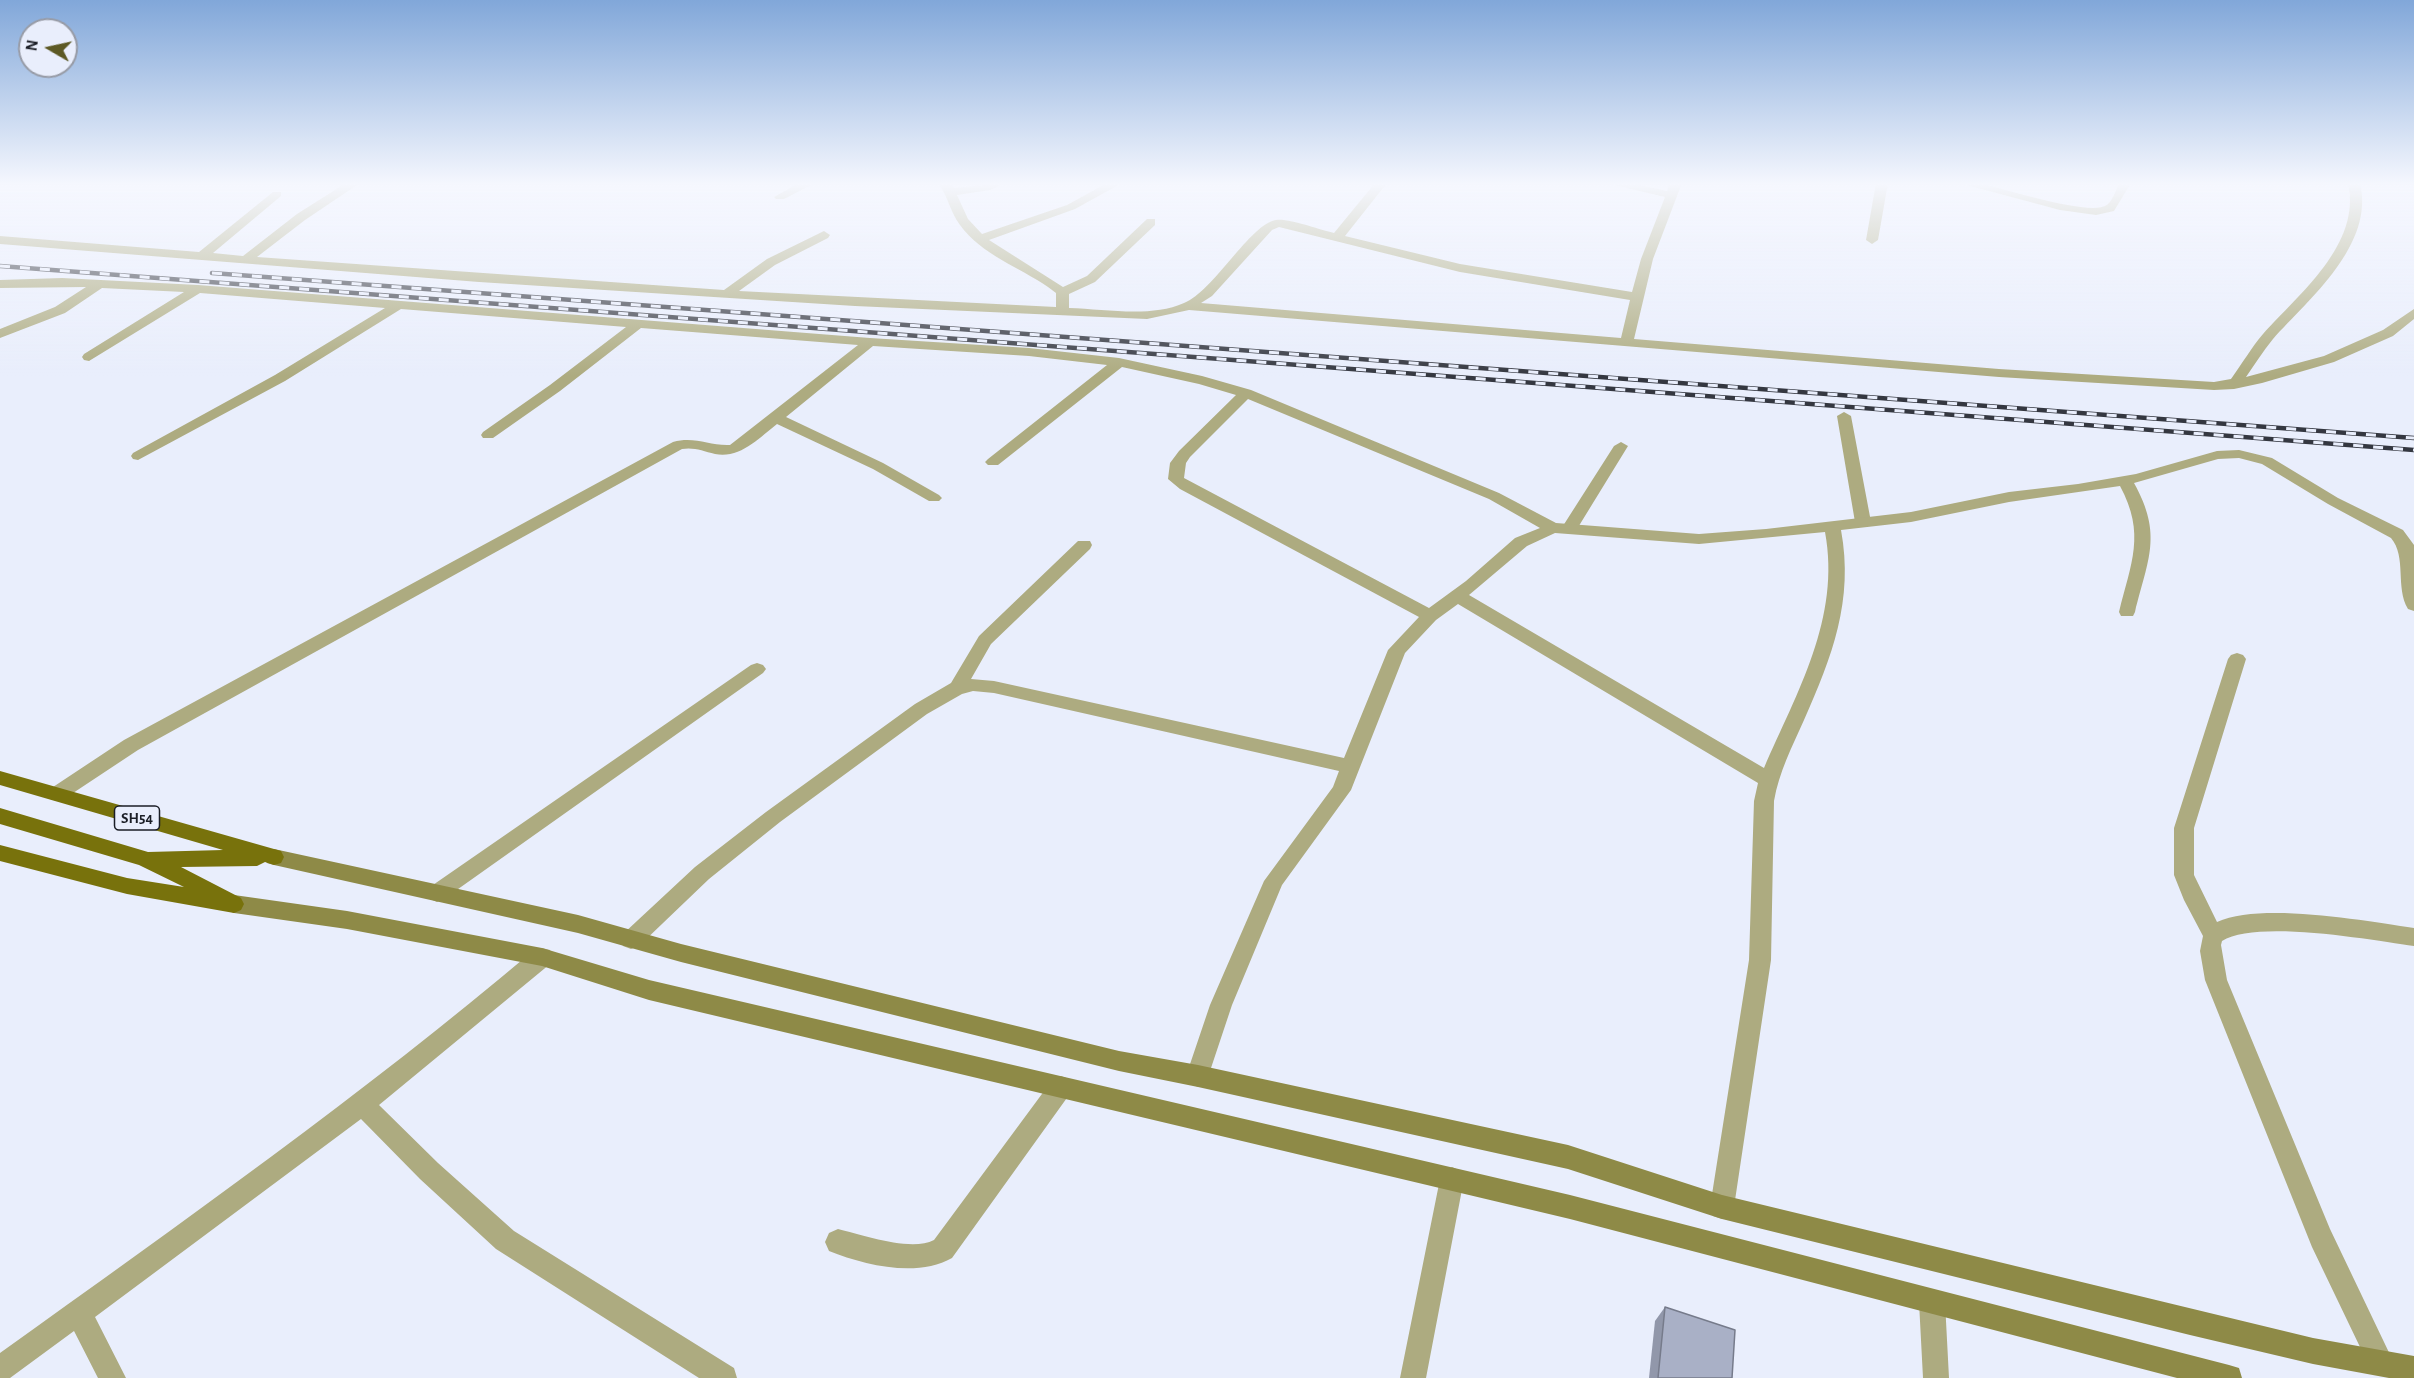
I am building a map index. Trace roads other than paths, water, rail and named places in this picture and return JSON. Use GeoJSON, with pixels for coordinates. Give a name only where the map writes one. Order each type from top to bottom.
{"type":"FeatureCollection","features":[{"type":"Feature","properties":{"kind":"main road","name":"SH54"},"geometry":{"type":"LineString","coordinates":[[0,778],[274,857]]}},
{"type":"Feature","properties":{"kind":"main road"},"geometry":{"type":"LineString","coordinates":[[0,816],[145,859],[234,904]]}},
{"type":"Feature","properties":{"kind":"main road"},"geometry":{"type":"LineString","coordinates":[[0,853],[127,886],[347,920],[542,957],[650,990],[1581,1210],[2200,1375],[2229,1378]]}},
{"type":"Feature","properties":{"kind":"main road"},"geometry":{"type":"LineString","coordinates":[[145,859],[274,857],[578,924],[631,940],[1119,1061],[1568,1156],[1722,1207],[2201,1325],[2313,1351],[2414,1369]]}},
{"type":"Feature","properties":{"kind":"street"},"geometry":{"type":"LineString","coordinates":[[92,247],[467,277],[1063,312],[1147,315],[1189,306],[1627,340],[1999,373],[2190,386],[2234,385],[2318,362],[2388,333],[2414,313]]}},
{"type":"Feature","properties":{"kind":"street"},"geometry":{"type":"LineString","coordinates":[[202,256],[213,247]]}},
{"type":"Feature","properties":{"kind":"street"},"geometry":{"type":"LineString","coordinates":[[245,260],[262,247]]}},
{"type":"Feature","properties":{"kind":"street"},"geometry":{"type":"LineString","coordinates":[[728,293],[771,262],[800,247]]}},
{"type":"Feature","properties":{"kind":"street"},"geometry":{"type":"LineString","coordinates":[[991,247],[1014,264],[1062,292],[1063,312]]}},
{"type":"Feature","properties":{"kind":"street"},"geometry":{"type":"LineString","coordinates":[[1062,292],[1091,279],[1124,247]]}},
{"type":"Feature","properties":{"kind":"street"},"geometry":{"type":"LineString","coordinates":[[1189,306],[1207,293],[1250,247]]}},
{"type":"Feature","properties":{"kind":"street"},"geometry":{"type":"LineString","coordinates":[[1375,247],[1460,268],[1638,297]]}},
{"type":"Feature","properties":{"kind":"street"},"geometry":{"type":"LineString","coordinates":[[1627,340],[1651,247]]}},
{"type":"Feature","properties":{"kind":"street"},"geometry":{"type":"LineString","coordinates":[[2234,385],[2263,343],[2320,281],[2341,247]]}},
{"type":"Feature","properties":{"kind":"street"},"geometry":{"type":"LineString","coordinates":[[0,334],[60,310],[101,283]]}},
{"type":"Feature","properties":{"kind":"street"},"geometry":{"type":"LineString","coordinates":[[0,284],[101,283],[198,289],[870,342],[1029,352],[1119,362],[1171,372],[1246,393],[1494,496],[1561,528],[1699,539],[1911,517],[2009,496],[2078,489],[2124,480],[2217,454],[2239,454],[2258,457],[2332,501],[2397,534],[2406,545],[2409,594],[2414,604]]}},
{"type":"Feature","properties":{"kind":"street"},"geometry":{"type":"LineString","coordinates":[[88,357],[198,289]]}},
{"type":"Feature","properties":{"kind":"street"},"geometry":{"type":"LineString","coordinates":[[138,456],[280,378],[398,305]]}},
{"type":"Feature","properties":{"kind":"street"},"geometry":{"type":"LineString","coordinates":[[488,435],[555,388],[639,323]]}},
{"type":"Feature","properties":{"kind":"street"},"geometry":{"type":"LineString","coordinates":[[57,794],[132,745],[183,716],[678,446],[691,442],[717,450],[734,449],[870,342]]}},
{"type":"Feature","properties":{"kind":"street"},"geometry":{"type":"LineString","coordinates":[[993,462],[1119,362]]}},
{"type":"Feature","properties":{"kind":"street"},"geometry":{"type":"LineString","coordinates":[[1246,393],[1184,454],[1178,463],[1176,478],[1196,492],[1430,616]]}},
{"type":"Feature","properties":{"kind":"street"},"geometry":{"type":"LineString","coordinates":[[1844,416],[1863,522]]}},
{"type":"Feature","properties":{"kind":"street"},"geometry":{"type":"LineString","coordinates":[[776,418],[886,470],[934,498]]}},
{"type":"Feature","properties":{"kind":"street"},"geometry":{"type":"LineString","coordinates":[[1198,1076],[1221,1005],[1274,881],[1341,790],[1397,650],[1430,616],[1458,596],[1521,542],[1561,528],[1621,447]]}},
{"type":"Feature","properties":{"kind":"street"},"geometry":{"type":"LineString","coordinates":[[2124,480],[2143,519],[2144,534],[2127,612]]}},
{"type":"Feature","properties":{"kind":"street"},"geometry":{"type":"LineString","coordinates":[[1722,1207],[1760,960],[1762,823],[1768,780],[1826,644],[1836,598],[1838,566],[1832,526]]}},
{"type":"Feature","properties":{"kind":"street"},"geometry":{"type":"LineString","coordinates":[[957,688],[985,640],[1084,545]]}},
{"type":"Feature","properties":{"kind":"street"},"geometry":{"type":"LineString","coordinates":[[1458,596],[1768,780]]}},
{"type":"Feature","properties":{"kind":"street"},"geometry":{"type":"LineString","coordinates":[[2213,935],[2194,900],[2184,874],[2184,828],[2237,659]]}},
{"type":"Feature","properties":{"kind":"street"},"geometry":{"type":"LineString","coordinates":[[437,893],[757,669]]}},
{"type":"Feature","properties":{"kind":"street"},"geometry":{"type":"LineString","coordinates":[[631,940],[702,873],[773,817],[921,709],[957,688],[973,685],[994,687],[1351,766]]}},
{"type":"Feature","properties":{"kind":"street"},"geometry":{"type":"LineString","coordinates":[[2380,1363],[2321,1238],[2216,980],[2210,951],[2213,935],[2221,927],[2239,923],[2266,922],[2414,937]]}},
{"type":"Feature","properties":{"kind":"street"},"geometry":{"type":"LineString","coordinates":[[0,1369],[362,1104],[480,1011],[542,957]]}},
{"type":"Feature","properties":{"kind":"street"},"geometry":{"type":"LineString","coordinates":[[838,1242],[909,1257],[926,1256],[939,1252],[950,1242],[1061,1088]]}},
{"type":"Feature","properties":{"kind":"street"},"geometry":{"type":"LineString","coordinates":[[362,1104],[429,1171],[506,1240],[724,1378]]}},
{"type":"Feature","properties":{"kind":"street"},"geometry":{"type":"LineString","coordinates":[[1413,1378],[1452,1179]]}},
{"type":"Feature","properties":{"kind":"street"},"geometry":{"type":"LineString","coordinates":[[1932,1302],[1936,1378]]}},
{"type":"Feature","properties":{"kind":"street"},"geometry":{"type":"LineString","coordinates":[[78,1312],[113,1378]]}},
{"type":"Feature","properties":{"kind":"railway"},"geometry":{"type":"LineString","coordinates":[[0,266],[2414,450]]}},
{"type":"Feature","properties":{"kind":"railway"},"geometry":{"type":"LineString","coordinates":[[212,273],[2414,438]]}}]}
